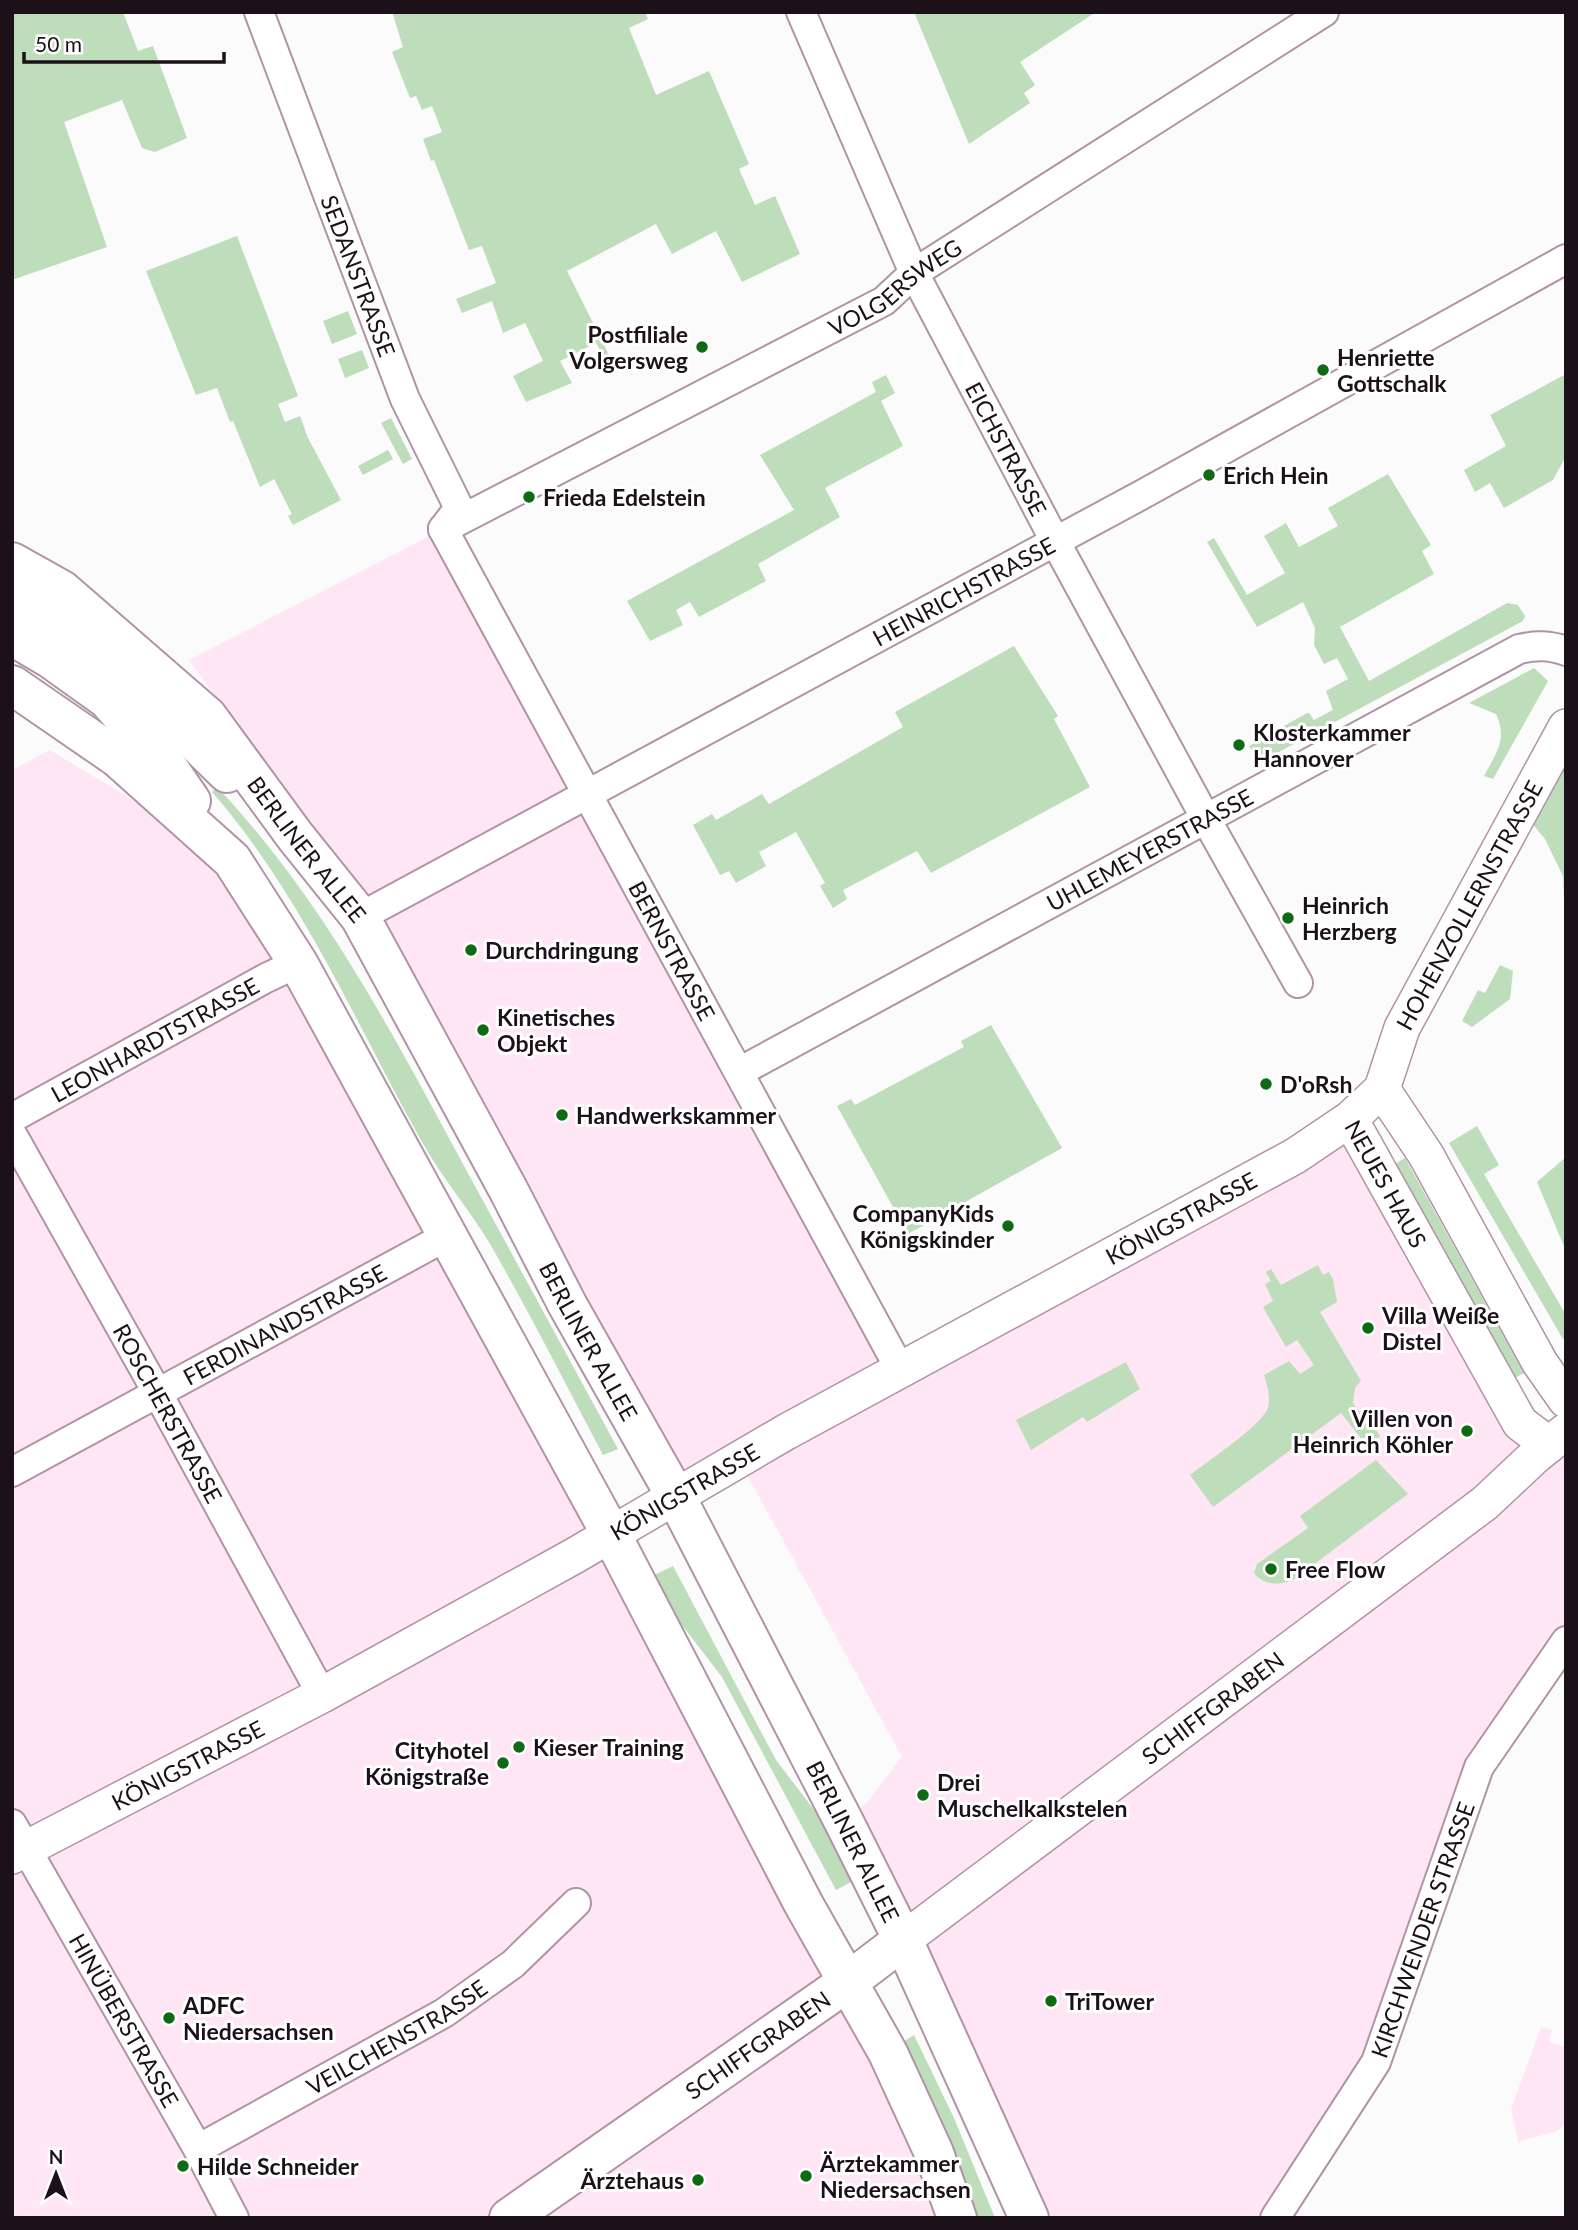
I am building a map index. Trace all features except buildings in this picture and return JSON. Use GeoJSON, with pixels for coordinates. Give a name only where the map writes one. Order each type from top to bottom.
{"type":"FeatureCollection","features":[{"type":"Feature","properties":{"kind":"main road","name":"BERLINER ALLEE"},"geometry":{"type":"LineString","coordinates":[[12,562],[62,590],[207,716],[295,836],[360,918],[509,1191],[567,1304],[675,1495],[903,1940],[1029,2218]]}},
{"type":"Feature","properties":{"kind":"main road"},"geometry":{"type":"LineString","coordinates":[[12,599],[69,633],[117,687],[298,963],[611,1534],[803,1903],[888,2053],[934,2153],[957,2218]]}},
{"type":"Feature","properties":{"kind":"main road"},"geometry":{"type":"LineString","coordinates":[[12,636],[51,659],[117,687],[192,739],[295,836]]}},
{"type":"Feature","properties":{"kind":"main road"},"geometry":{"type":"LineString","coordinates":[[17,695],[118,758],[232,860]]}},
{"type":"Feature","properties":{"kind":"main road","name":"SCHIFFGRABEN"},"geometry":{"type":"LineString","coordinates":[[509,2218],[849,1981],[903,1940]]}},
{"type":"Feature","properties":{"kind":"street","name":"SEDANSTRASSE"},"geometry":{"type":"LineString","coordinates":[[259,12],[405,399],[459,508],[443,529]]}},
{"type":"Feature","properties":{"kind":"street","name":"EICHSTRASSE"},"geometry":{"type":"LineString","coordinates":[[801,12],[914,273],[1055,541],[1298,983]]}},
{"type":"Feature","properties":{"kind":"street","name":"VOLGERSWEG"},"geometry":{"type":"LineString","coordinates":[[443,529],[884,300],[914,273],[1324,12]]}},
{"type":"Feature","properties":{"kind":"street","name":"HEINRICHSTRASSE"},"geometry":{"type":"LineString","coordinates":[[360,918],[1055,541],[1566,259]]}},
{"type":"Feature","properties":{"kind":"street","name":"BERNSTRASSE"},"geometry":{"type":"LineString","coordinates":[[443,529],[901,1371]]}},
{"type":"Feature","properties":{"kind":"street","name":"UHLEMEYERSTRASSE"},"geometry":{"type":"LineString","coordinates":[[740,1072],[1519,649],[1552,646],[1566,651]]}},
{"type":"Feature","properties":{"kind":"street","name":"HOHENZOLLERNSTRASSE"},"geometry":{"type":"LineString","coordinates":[[1382,1089],[1402,1028],[1566,727]]}},
{"type":"Feature","properties":{"kind":"street","name":"LEONHARDTSTRASSE"},"geometry":{"type":"LineString","coordinates":[[12,1118],[258,982],[298,963]]}},
{"type":"Feature","properties":{"kind":"street","name":"NEUES HAUS"},"geometry":{"type":"LineString","coordinates":[[1557,1438],[1520,1423],[1350,1119],[1382,1089],[1418,1140],[1540,1363],[1566,1400]]}},
{"type":"Feature","properties":{"kind":"street","name":"KÖNIGSTRASSE"},"geometry":{"type":"LineString","coordinates":[[17,1843],[322,1695],[611,1534],[786,1432],[1300,1153],[1350,1119]]}},
{"type":"Feature","properties":{"kind":"street","name":"ROSCHERSTRASSE"},"geometry":{"type":"LineString","coordinates":[[12,1134],[157,1392],[322,1695]]}},
{"type":"Feature","properties":{"kind":"street","name":"FERDINANDSTRASSE"},"geometry":{"type":"LineString","coordinates":[[12,1472],[447,1236]]}},
{"type":"Feature","properties":{"kind":"street","name":"SCHIFFGRABEN"},"geometry":{"type":"LineString","coordinates":[[903,1940],[1485,1503],[1557,1438]]}},
{"type":"Feature","properties":{"kind":"street","name":"KIRCHWENDER STRASSE"},"geometry":{"type":"LineString","coordinates":[[1275,2218],[1376,2062],[1479,1767],[1566,1641]]}},
{"type":"Feature","properties":{"kind":"street","name":"HINÜBERSTRASSE"},"geometry":{"type":"LineString","coordinates":[[17,1843],[198,2149],[234,2218]]}},
{"type":"Feature","properties":{"kind":"street","name":"VEILCHENSTRASSE"},"geometry":{"type":"LineString","coordinates":[[198,2149],[444,2013],[513,1964],[576,1903]]}},
{"type":"Feature","properties":{"kind":"shaded area"},"geometry":{"type":"Polygon","coordinates":[[[443,529],[901,1370],[1350,1119],[1548,1444],[1566,1455],[1566,1641],[1479,1767],[1376,2062],[1275,2218],[1029,2218],[844,1822],[868,1801],[902,1757],[739,1460],[675,1495],[276,780],[189,660],[443,529]]]}},
{"type":"Feature","properties":{"kind":"shaded area"},"geometry":{"type":"Polygon","coordinates":[[[50,750],[232,860],[957,2218],[12,2218],[12,770],[50,750]]]}},
{"type":"Feature","properties":{"kind":"shaded area"},"geometry":{"type":"Polygon","coordinates":[[[1541,2027],[1552,2030],[1549,2041],[1566,2048],[1566,2122],[1557,2131],[1518,2142],[1511,2109],[1541,2027]]]}},
{"type":"Feature","properties":{"kind":"green space"},"geometry":{"type":"Polygon","coordinates":[[[12,12],[123,12],[138,51],[153,46],[187,138],[155,152],[142,148],[122,100],[64,122],[107,247],[12,280],[12,12]]]}},
{"type":"Feature","properties":{"kind":"green space"},"geometry":{"type":"Polygon","coordinates":[[[392,12],[645,12],[648,19],[629,28],[656,95],[709,71],[749,164],[739,169],[755,205],[775,196],[800,254],[742,282],[716,231],[672,254],[656,224],[567,271],[616,369],[611,371],[596,343],[560,361],[572,383],[526,402],[513,376],[543,361],[525,323],[503,333],[492,301],[462,313],[456,299],[496,283],[482,246],[469,250],[434,160],[431,161],[423,139],[442,132],[432,106],[422,110],[416,96],[410,98],[392,52],[403,47],[392,12]]]}},
{"type":"Feature","properties":{"kind":"green space"},"geometry":{"type":"Polygon","coordinates":[[[914,12],[1096,12],[1020,62],[1035,85],[1024,93],[1030,103],[969,144],[914,12]]]}},
{"type":"Feature","properties":{"kind":"green space"},"geometry":{"type":"Polygon","coordinates":[[[237,236],[298,396],[278,404],[285,422],[300,416],[308,438],[341,500],[293,525],[288,516],[292,514],[274,479],[260,487],[217,388],[196,395],[146,271],[237,236]]]}},
{"type":"Feature","properties":{"kind":"green space"},"geometry":{"type":"Polygon","coordinates":[[[348,311],[357,334],[332,344],[323,321],[348,311]]]}},
{"type":"Feature","properties":{"kind":"green space"},"geometry":{"type":"Polygon","coordinates":[[[362,350],[369,368],[345,378],[338,359],[362,350]]]}},
{"type":"Feature","properties":{"kind":"green space"},"geometry":{"type":"Polygon","coordinates":[[[1566,374],[1566,456],[1553,480],[1504,508],[1490,483],[1475,492],[1464,470],[1506,446],[1490,415],[1566,374]]]}},
{"type":"Feature","properties":{"kind":"green space"},"geometry":{"type":"Polygon","coordinates":[[[886,375],[895,393],[881,401],[903,446],[825,488],[840,517],[758,564],[766,581],[699,617],[690,602],[676,610],[683,625],[650,641],[627,601],[794,510],[760,455],[876,392],[872,382],[886,375]]]}},
{"type":"Feature","properties":{"kind":"green space"},"geometry":{"type":"Polygon","coordinates":[[[391,418],[412,459],[403,464],[381,423],[391,418]]]}},
{"type":"Feature","properties":{"kind":"green space"},"geometry":{"type":"Polygon","coordinates":[[[388,450],[393,459],[363,475],[358,466],[388,450]]]}},
{"type":"Feature","properties":{"kind":"green space"},"geometry":{"type":"Polygon","coordinates":[[[1388,474],[1431,545],[1422,551],[1434,574],[1340,627],[1369,681],[1507,603],[1518,605],[1525,616],[1523,621],[1264,760],[1258,760],[1249,746],[1307,713],[1314,720],[1333,710],[1326,691],[1348,679],[1337,658],[1324,664],[1314,645],[1315,628],[1303,602],[1257,627],[1207,542],[1214,538],[1247,595],[1285,573],[1264,536],[1286,523],[1299,547],[1338,526],[1328,508],[1388,474]]]}},
{"type":"Feature","properties":{"kind":"green space"},"geometry":{"type":"Polygon","coordinates":[[[1014,646],[1058,716],[1054,719],[1090,787],[931,873],[917,851],[843,890],[847,899],[833,908],[820,886],[825,883],[796,832],[759,852],[766,866],[736,883],[729,871],[720,875],[693,825],[712,814],[716,820],[762,794],[769,804],[903,727],[895,712],[1014,646]]]}},
{"type":"Feature","properties":{"kind":"green space"},"geometry":{"type":"Polygon","coordinates":[[[1534,668],[1548,681],[1493,779],[1484,776],[1499,746],[1501,731],[1496,714],[1469,703],[1534,668]]]}},
{"type":"Feature","properties":{"kind":"green space"},"geometry":{"type":"Polygon","coordinates":[[[1566,727],[1566,945],[1563,876],[1545,839],[1520,809],[1566,727]]]}},
{"type":"Feature","properties":{"kind":"green space"},"geometry":{"type":"Polygon","coordinates":[[[217,787],[285,868],[316,911],[373,1001],[618,1449],[603,1455],[490,1244],[422,1142],[301,917],[274,874],[212,792],[217,787]]]}},
{"type":"Feature","properties":{"kind":"green space"},"geometry":{"type":"Polygon","coordinates":[[[1500,965],[1513,971],[1510,999],[1472,1027],[1462,1021],[1478,990],[1485,993],[1500,965]]]}},
{"type":"Feature","properties":{"kind":"green space"},"geometry":{"type":"Polygon","coordinates":[[[991,1025],[1062,1148],[908,1234],[837,1106],[851,1099],[855,1105],[964,1047],[961,1041],[991,1025]]]}},
{"type":"Feature","properties":{"kind":"green space"},"geometry":{"type":"Polygon","coordinates":[[[1477,1126],[1499,1165],[1484,1174],[1566,1315],[1566,1338],[1563,1339],[1449,1143],[1477,1126]]]}},
{"type":"Feature","properties":{"kind":"green space"},"geometry":{"type":"Polygon","coordinates":[[[1566,1157],[1566,1251],[1537,1182],[1566,1157]]]}},
{"type":"Feature","properties":{"kind":"green space"},"geometry":{"type":"Polygon","coordinates":[[[1405,1158],[1524,1373],[1513,1379],[1395,1164],[1405,1158]]]}},
{"type":"Feature","properties":{"kind":"green space"},"geometry":{"type":"Polygon","coordinates":[[[1318,1265],[1323,1275],[1329,1272],[1333,1279],[1337,1302],[1320,1312],[1361,1381],[1355,1388],[1353,1403],[1359,1411],[1364,1412],[1380,1436],[1367,1446],[1341,1413],[1213,1507],[1190,1475],[1246,1433],[1264,1414],[1269,1399],[1264,1375],[1289,1361],[1300,1374],[1314,1365],[1297,1340],[1286,1347],[1263,1307],[1273,1301],[1265,1284],[1271,1281],[1266,1272],[1271,1269],[1281,1285],[1318,1265]]]}},
{"type":"Feature","properties":{"kind":"green space"},"geometry":{"type":"Polygon","coordinates":[[[1126,1362],[1140,1389],[1087,1422],[1083,1417],[1031,1450],[1016,1420],[1126,1362]]]}},
{"type":"Feature","properties":{"kind":"green space"},"geometry":{"type":"Polygon","coordinates":[[[1376,1460],[1408,1494],[1293,1580],[1272,1583],[1262,1580],[1254,1573],[1257,1564],[1308,1528],[1300,1516],[1376,1460]]]}},
{"type":"Feature","properties":{"kind":"green space"},"geometry":{"type":"Polygon","coordinates":[[[673,1566],[776,1760],[818,1815],[855,1880],[836,1890],[722,1677],[678,1620],[654,1575],[673,1566]]]}},
{"type":"Feature","properties":{"kind":"green space"},"geometry":{"type":"Polygon","coordinates":[[[914,2035],[954,2118],[995,2218],[973,2218],[898,2045],[914,2035]]]}},
{"type":"Feature","properties":{"kind":"place","name":"Postfiliale Volgersweg"},"geometry":{"type":"Point","coordinates":[702,347]}},
{"type":"Feature","properties":{"kind":"place","name":"Henriette Gottschalk"},"geometry":{"type":"Point","coordinates":[1323,370]}},
{"type":"Feature","properties":{"kind":"place","name":"Erich Hein"},"geometry":{"type":"Point","coordinates":[1209,475]}},
{"type":"Feature","properties":{"kind":"place","name":"Frieda Edelstein"},"geometry":{"type":"Point","coordinates":[529,497]}},
{"type":"Feature","properties":{"kind":"place","name":"Klosterkammer Hannover"},"geometry":{"type":"Point","coordinates":[1239,745]}},
{"type":"Feature","properties":{"kind":"place","name":"Heinrich Herzberg"},"geometry":{"type":"Point","coordinates":[1288,918]}},
{"type":"Feature","properties":{"kind":"place","name":"Durchdringung"},"geometry":{"type":"Point","coordinates":[471,950]}},
{"type":"Feature","properties":{"kind":"place","name":"Kinetisches Objekt"},"geometry":{"type":"Point","coordinates":[483,1030]}},
{"type":"Feature","properties":{"kind":"place","name":"D'oRsh"},"geometry":{"type":"Point","coordinates":[1266,1084]}},
{"type":"Feature","properties":{"kind":"place","name":"Handwerkskammer"},"geometry":{"type":"Point","coordinates":[562,1115]}},
{"type":"Feature","properties":{"kind":"place","name":"CompanyKids Königskinder"},"geometry":{"type":"Point","coordinates":[1008,1226]}},
{"type":"Feature","properties":{"kind":"place","name":"Villa Weiße Distel"},"geometry":{"type":"Point","coordinates":[1368,1328]}},
{"type":"Feature","properties":{"kind":"place","name":"Villen von Heinrich Köhler"},"geometry":{"type":"Point","coordinates":[1467,1431]}},
{"type":"Feature","properties":{"kind":"place","name":"Free Flow"},"geometry":{"type":"Point","coordinates":[1271,1569]}},
{"type":"Feature","properties":{"kind":"place","name":"Kieser Training"},"geometry":{"type":"Point","coordinates":[519,1747]}},
{"type":"Feature","properties":{"kind":"place","name":"Cityhotel Königstraße"},"geometry":{"type":"Point","coordinates":[503,1763]}},
{"type":"Feature","properties":{"kind":"place","name":"Drei Muschelkalkstelen"},"geometry":{"type":"Point","coordinates":[923,1795]}},
{"type":"Feature","properties":{"kind":"place","name":"TriTower"},"geometry":{"type":"Point","coordinates":[1051,2001]}},
{"type":"Feature","properties":{"kind":"place","name":"ADFC Niedersachsen"},"geometry":{"type":"Point","coordinates":[169,2018]}},
{"type":"Feature","properties":{"kind":"place","name":"Hilde Schneider"},"geometry":{"type":"Point","coordinates":[183,2166]}},
{"type":"Feature","properties":{"kind":"place","name":"Ärztekammer Niedersachsen"},"geometry":{"type":"Point","coordinates":[806,2176]}},
{"type":"Feature","properties":{"kind":"place","name":"Ärztehaus"},"geometry":{"type":"Point","coordinates":[698,2180]}}]}
